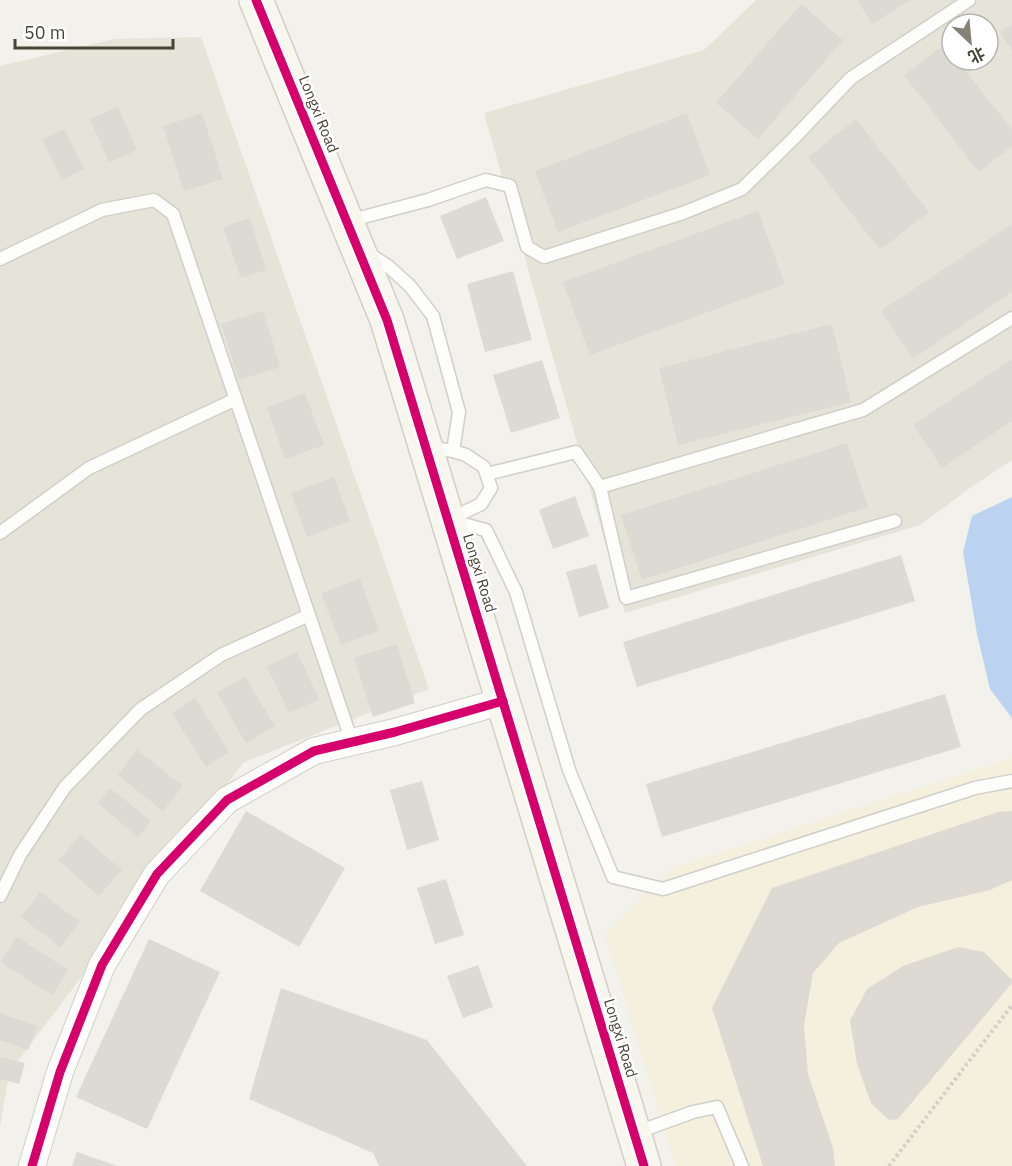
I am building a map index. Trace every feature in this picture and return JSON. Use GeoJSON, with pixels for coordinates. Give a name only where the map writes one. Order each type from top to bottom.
{"type":"FeatureCollection","features":[{"type":"Feature","properties":{"kind":"street","name":"Longxi Road"},"geometry":{"type":"LineString","coordinates":[[256,0],[439,448],[448,520],[644,1166]]}},
{"type":"Feature","properties":{"kind":"street"},"geometry":{"type":"LineString","coordinates":[[32,1166],[60,1072],[102,966],[157,874],[227,800],[314,751],[395,732],[502,701]]}},
{"type":"Feature","properties":{"kind":"lane"},"geometry":{"type":"LineString","coordinates":[[448,520],[481,504],[491,488],[487,474],[484,467],[466,455],[439,448],[459,412],[433,316],[410,286],[352,235],[428,200],[486,180],[510,186],[527,247],[544,257],[683,213],[742,189],[850,78],[969,0]]}},
{"type":"Feature","properties":{"kind":"lane"},"geometry":{"type":"LineString","coordinates":[[0,259],[102,210],[154,200],[173,214],[352,742]]}},
{"type":"Feature","properties":{"kind":"lane"},"geometry":{"type":"LineString","coordinates":[[600,488],[863,410],[1012,318]]}},
{"type":"Feature","properties":{"kind":"lane"},"geometry":{"type":"LineString","coordinates":[[0,533],[89,468],[236,399]]}},
{"type":"Feature","properties":{"kind":"lane"},"geometry":{"type":"LineString","coordinates":[[487,474],[576,452],[600,488],[626,598],[896,521]]}},
{"type":"Feature","properties":{"kind":"lane"},"geometry":{"type":"LineString","coordinates":[[448,520],[486,530],[516,592],[569,770],[614,877],[663,889],[975,788],[1012,781]]}},
{"type":"Feature","properties":{"kind":"lane"},"geometry":{"type":"LineString","coordinates":[[0,896],[20,855],[65,787],[141,709],[221,655],[309,615]]}},
{"type":"Feature","properties":{"kind":"lane"},"geometry":{"type":"LineString","coordinates":[[634,1133],[693,1112],[717,1107],[742,1166]]}},
{"type":"Feature","properties":{"kind":"path"},"geometry":{"type":"LineString","coordinates":[[889,1166],[1012,1005]]}},
{"type":"Feature","properties":{"kind":"shaded area"},"geometry":{"type":"Polygon","coordinates":[[[756,0],[1012,0],[1012,460],[920,525],[625,613],[484,113],[704,50],[756,0]]]}},
{"type":"Feature","properties":{"kind":"shaded area"},"geometry":{"type":"Polygon","coordinates":[[[201,37],[429,689],[243,763],[9,1073],[0,1127],[0,66],[114,39],[201,37]]]}},
{"type":"Feature","properties":{"kind":"shaded area"},"geometry":{"type":"Polygon","coordinates":[[[1012,758],[1012,1166],[676,1166],[605,933],[672,868],[1012,758]]]}},
{"type":"Feature","properties":{"kind":"water"},"geometry":{"type":"Polygon","coordinates":[[[1012,497],[1012,718],[990,689],[977,634],[963,552],[972,516],[1012,497]]]}},
{"type":"Feature","properties":{"kind":"building"},"geometry":{"type":"Polygon","coordinates":[[[857,0],[910,0],[872,24],[857,0]]]}},
{"type":"Feature","properties":{"kind":"building"},"geometry":{"type":"Polygon","coordinates":[[[801,4],[843,40],[758,139],[716,103],[801,4]]]}},
{"type":"Feature","properties":{"kind":"building"},"geometry":{"type":"Polygon","coordinates":[[[1012,24],[1012,50],[1000,32],[1012,24]]]}},
{"type":"Feature","properties":{"kind":"building"},"geometry":{"type":"Polygon","coordinates":[[[940,48],[940,72],[966,72],[1012,130],[1012,146],[979,172],[904,75],[940,48]]]}},
{"type":"Feature","properties":{"kind":"building"},"geometry":{"type":"Polygon","coordinates":[[[118,107],[137,150],[109,162],[90,119],[118,107]]]}},
{"type":"Feature","properties":{"kind":"building"},"geometry":{"type":"Polygon","coordinates":[[[202,113],[223,179],[184,191],[163,126],[202,113]]]}},
{"type":"Feature","properties":{"kind":"building"},"geometry":{"type":"Polygon","coordinates":[[[687,113],[710,175],[558,232],[535,171],[687,113]]]}},
{"type":"Feature","properties":{"kind":"building"},"geometry":{"type":"Polygon","coordinates":[[[856,119],[929,212],[880,250],[808,157],[856,119]]]}},
{"type":"Feature","properties":{"kind":"building"},"geometry":{"type":"Polygon","coordinates":[[[64,129],[84,169],[62,180],[42,140],[64,129]]]}},
{"type":"Feature","properties":{"kind":"building"},"geometry":{"type":"Polygon","coordinates":[[[486,197],[504,241],[457,259],[440,216],[486,197]]]}},
{"type":"Feature","properties":{"kind":"building"},"geometry":{"type":"Polygon","coordinates":[[[758,211],[785,284],[590,355],[563,282],[758,211]]]}},
{"type":"Feature","properties":{"kind":"building"},"geometry":{"type":"Polygon","coordinates":[[[250,218],[266,270],[241,278],[223,227],[250,218]]]}},
{"type":"Feature","properties":{"kind":"building"},"geometry":{"type":"Polygon","coordinates":[[[1012,224],[1012,292],[913,359],[881,311],[1012,224]]]}},
{"type":"Feature","properties":{"kind":"building"},"geometry":{"type":"Polygon","coordinates":[[[513,271],[532,340],[485,352],[467,284],[513,271]]]}},
{"type":"Feature","properties":{"kind":"building"},"geometry":{"type":"Polygon","coordinates":[[[263,311],[280,367],[239,380],[221,324],[263,311]]]}},
{"type":"Feature","properties":{"kind":"building"},"geometry":{"type":"Polygon","coordinates":[[[832,324],[851,402],[678,445],[659,368],[832,324]]]}},
{"type":"Feature","properties":{"kind":"building"},"geometry":{"type":"Polygon","coordinates":[[[1012,359],[1012,421],[942,468],[913,425],[1012,359]]]}},
{"type":"Feature","properties":{"kind":"building"},"geometry":{"type":"Polygon","coordinates":[[[542,360],[560,418],[511,433],[493,375],[542,360]]]}},
{"type":"Feature","properties":{"kind":"building"},"geometry":{"type":"Polygon","coordinates":[[[305,393],[324,445],[285,459],[267,407],[305,393]]]}},
{"type":"Feature","properties":{"kind":"building"},"geometry":{"type":"Polygon","coordinates":[[[847,443],[868,507],[642,580],[621,515],[847,443]]]}},
{"type":"Feature","properties":{"kind":"building"},"geometry":{"type":"Polygon","coordinates":[[[334,477],[350,521],[307,537],[291,493],[334,477]]]}},
{"type":"Feature","properties":{"kind":"building"},"geometry":{"type":"Polygon","coordinates":[[[575,496],[589,536],[553,549],[539,510],[575,496]]]}},
{"type":"Feature","properties":{"kind":"building"},"geometry":{"type":"Polygon","coordinates":[[[901,555],[915,601],[637,687],[623,642],[901,555]]]}},
{"type":"Feature","properties":{"kind":"building"},"geometry":{"type":"Polygon","coordinates":[[[596,564],[609,608],[579,617],[566,572],[596,564]]]}},
{"type":"Feature","properties":{"kind":"building"},"geometry":{"type":"Polygon","coordinates":[[[360,579],[379,631],[341,645],[321,593],[360,579]]]}},
{"type":"Feature","properties":{"kind":"building"},"geometry":{"type":"Polygon","coordinates":[[[397,644],[415,703],[373,717],[354,658],[397,644]]]}},
{"type":"Feature","properties":{"kind":"building"},"geometry":{"type":"Polygon","coordinates":[[[297,652],[319,699],[289,713],[267,666],[297,652]]]}},
{"type":"Feature","properties":{"kind":"building"},"geometry":{"type":"Polygon","coordinates":[[[245,677],[275,726],[246,743],[217,693],[245,677]]]}},
{"type":"Feature","properties":{"kind":"building"},"geometry":{"type":"Polygon","coordinates":[[[945,694],[961,747],[662,837],[646,784],[945,694]]]}},
{"type":"Feature","properties":{"kind":"building"},"geometry":{"type":"Polygon","coordinates":[[[195,698],[229,752],[206,767],[172,713],[195,698]]]}},
{"type":"Feature","properties":{"kind":"building"},"geometry":{"type":"Polygon","coordinates":[[[137,750],[183,786],[163,811],[118,775],[137,750]]]}},
{"type":"Feature","properties":{"kind":"building"},"geometry":{"type":"Polygon","coordinates":[[[422,781],[439,840],[407,850],[390,790],[422,781]]]}},
{"type":"Feature","properties":{"kind":"building"},"geometry":{"type":"Polygon","coordinates":[[[110,788],[151,821],[138,837],[98,803],[110,788]]]}},
{"type":"Feature","properties":{"kind":"building"},"geometry":{"type":"Polygon","coordinates":[[[246,811],[345,868],[299,947],[200,891],[246,811]]]}},
{"type":"Feature","properties":{"kind":"building"},"geometry":{"type":"Polygon","coordinates":[[[1012,811],[1012,880],[990,890],[918,907],[839,943],[813,973],[804,1025],[808,1074],[833,1148],[835,1166],[763,1166],[712,1008],[772,888],[998,812],[1012,811]]]}},
{"type":"Feature","properties":{"kind":"building"},"geometry":{"type":"Polygon","coordinates":[[[81,835],[122,870],[99,896],[58,860],[81,835]]]}},
{"type":"Feature","properties":{"kind":"building"},"geometry":{"type":"Polygon","coordinates":[[[446,879],[464,935],[435,944],[417,888],[446,879]]]}},
{"type":"Feature","properties":{"kind":"building"},"geometry":{"type":"Polygon","coordinates":[[[40,892],[80,922],[60,947],[21,917],[40,892]]]}},
{"type":"Feature","properties":{"kind":"building"},"geometry":{"type":"Polygon","coordinates":[[[17,937],[68,970],[52,995],[0,962],[17,937]]]}},
{"type":"Feature","properties":{"kind":"building"},"geometry":{"type":"Polygon","coordinates":[[[149,939],[220,972],[147,1129],[76,1097],[149,939]]]}},
{"type":"Feature","properties":{"kind":"building"},"geometry":{"type":"Polygon","coordinates":[[[958,947],[984,952],[1012,980],[1012,983],[898,1119],[889,1120],[871,1103],[857,1064],[850,1020],[867,989],[903,966],[958,947]]]}},
{"type":"Feature","properties":{"kind":"building"},"geometry":{"type":"Polygon","coordinates":[[[478,965],[493,1007],[463,1018],[447,976],[478,965]]]}},
{"type":"Feature","properties":{"kind":"building"},"geometry":{"type":"Polygon","coordinates":[[[281,988],[427,1040],[527,1166],[379,1166],[373,1153],[249,1099],[281,988]]]}},
{"type":"Feature","properties":{"kind":"building"},"geometry":{"type":"Polygon","coordinates":[[[0,1013],[37,1026],[28,1050],[0,1040],[0,1013]]]}},
{"type":"Feature","properties":{"kind":"building"},"geometry":{"type":"Polygon","coordinates":[[[0,1057],[25,1063],[19,1084],[0,1079],[0,1057]]]}},
{"type":"Feature","properties":{"kind":"building"},"geometry":{"type":"Polygon","coordinates":[[[77,1152],[117,1166],[72,1166],[77,1152]]]}},
{"type":"Feature","properties":{"kind":"cycle path"},"geometry":{"type":"LineString","coordinates":[[256,0],[387,320],[644,1166]]}},
{"type":"Feature","properties":{"kind":"cycle path"},"geometry":{"type":"LineString","coordinates":[[32,1166],[60,1072],[102,965],[157,874],[227,800],[314,751],[395,732],[503,701]]}}]}
